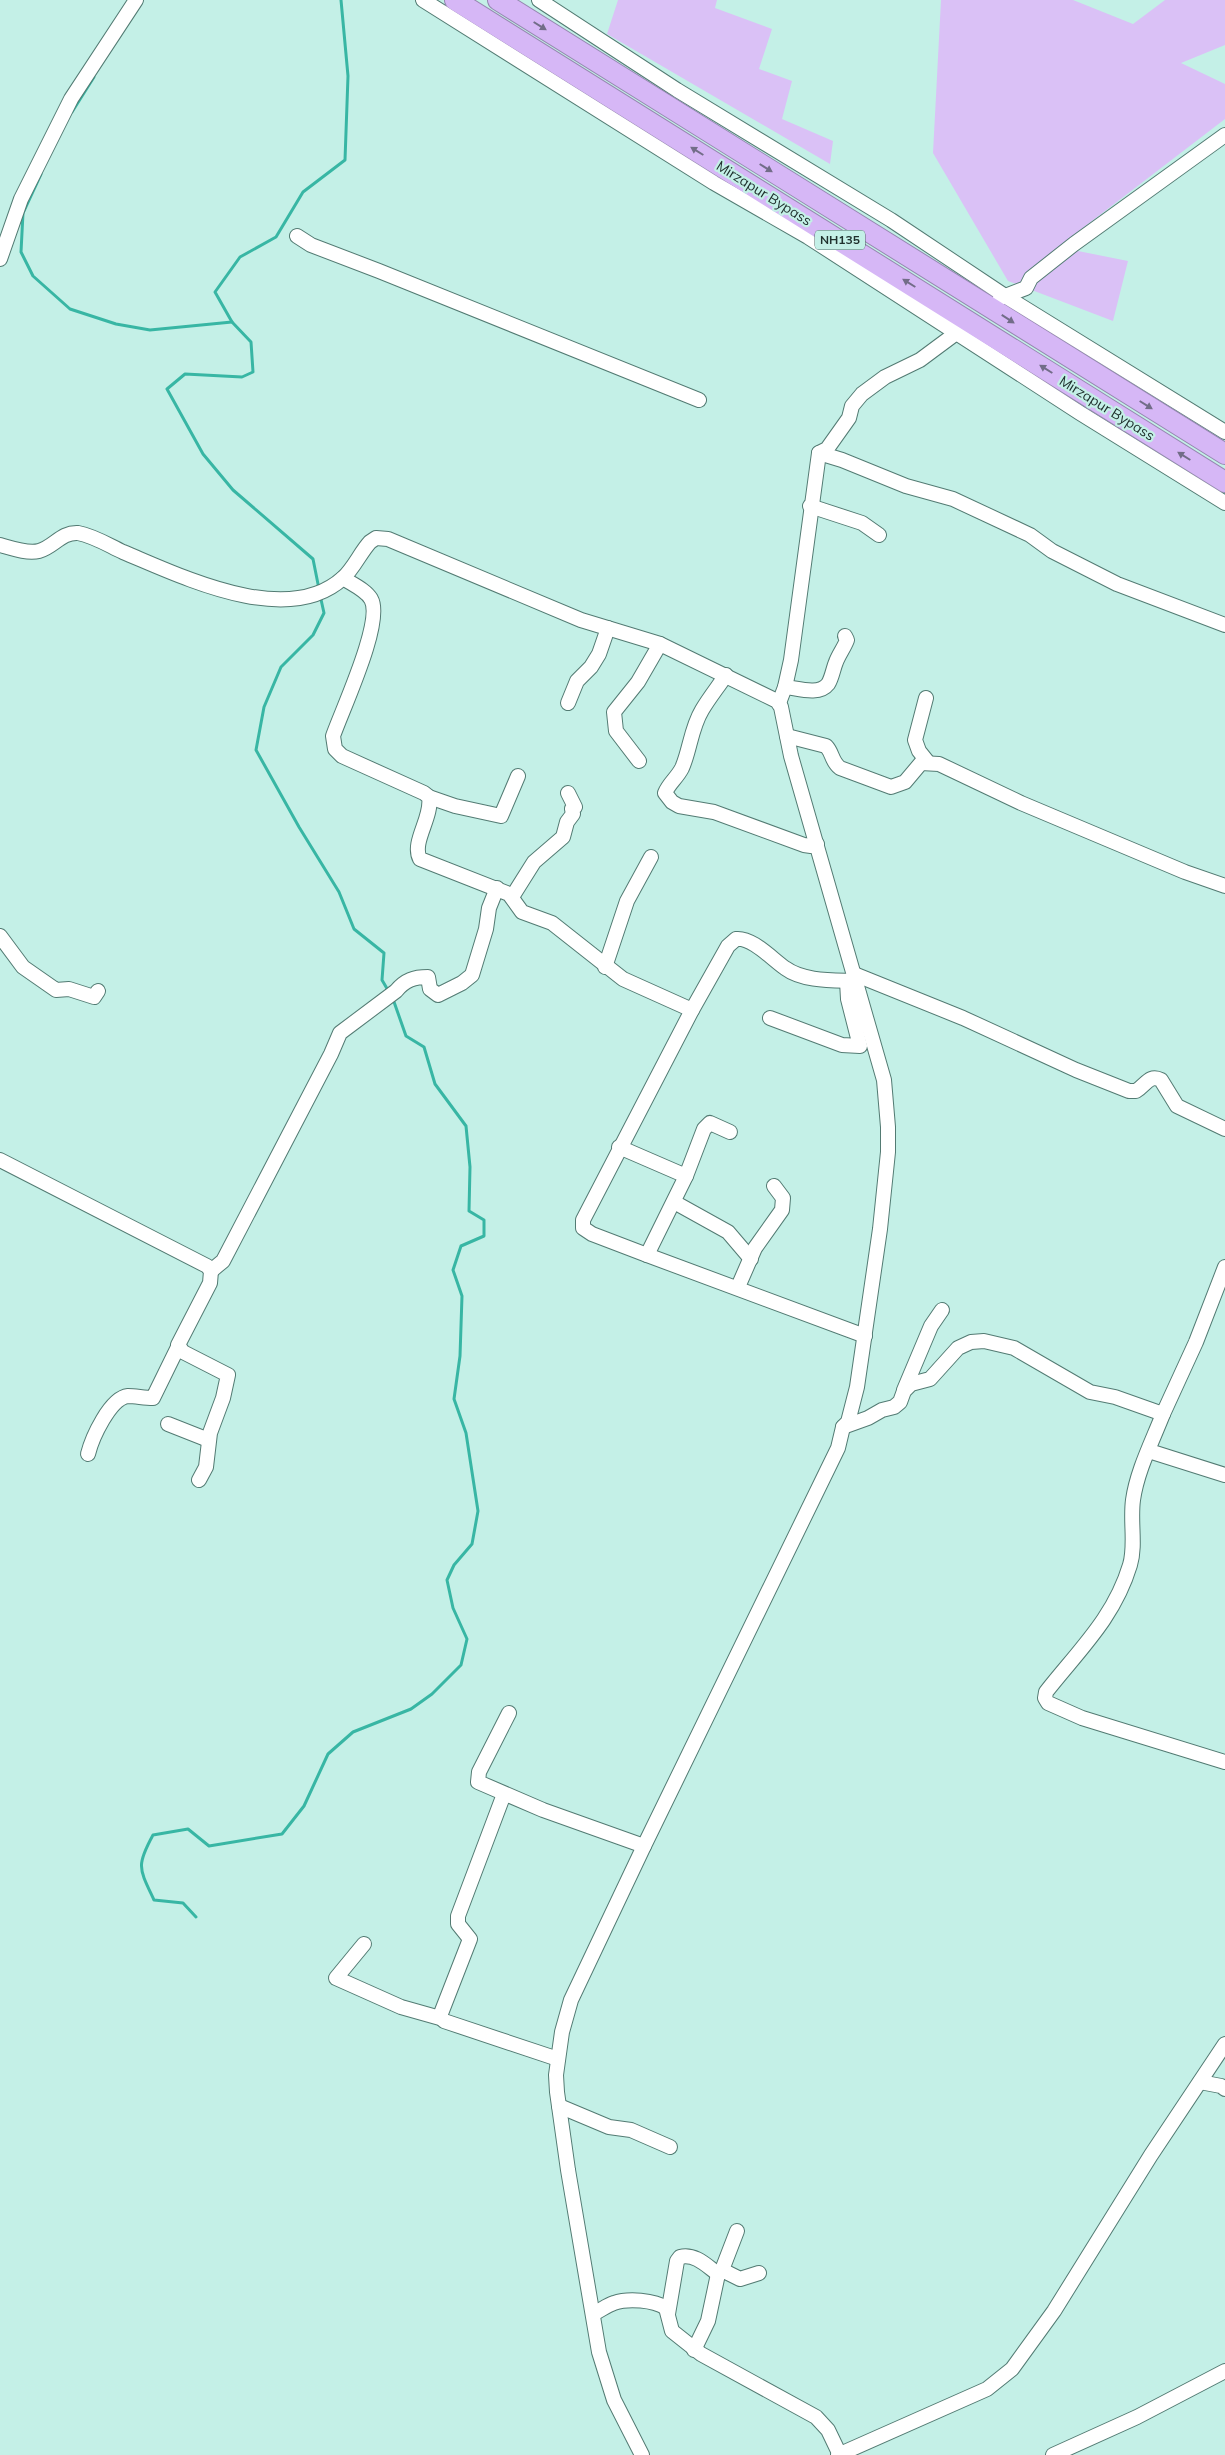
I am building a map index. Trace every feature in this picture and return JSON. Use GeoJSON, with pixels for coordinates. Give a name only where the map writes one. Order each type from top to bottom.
{"type":"FeatureCollection","features":[{"type":"Feature","properties":{"kind":"highway","name":"Mirzapur Bypass"},"geometry":{"type":"LineString","coordinates":[[455,0],[1225,482]]}},
{"type":"Feature","properties":{"kind":"highway","name":"NH135"},"geometry":{"type":"LineString","coordinates":[[498,0],[1225,454]]}},
{"type":"Feature","properties":{"kind":"street"},"geometry":{"type":"LineString","coordinates":[[0,259],[21,199],[71,99],[136,0]]}},
{"type":"Feature","properties":{"kind":"street"},"geometry":{"type":"LineString","coordinates":[[423,0],[706,178],[808,238],[1080,413],[1225,503]]}},
{"type":"Feature","properties":{"kind":"street"},"geometry":{"type":"LineString","coordinates":[[539,0],[677,90],[891,220],[999,298],[1225,432]]}},
{"type":"Feature","properties":{"kind":"street"},"geometry":{"type":"LineString","coordinates":[[999,298],[1026,288],[1031,278],[1074,244],[1225,135]]}},
{"type":"Feature","properties":{"kind":"street"},"geometry":{"type":"LineString","coordinates":[[297,236],[310,245],[379,270],[699,400]]}},
{"type":"Feature","properties":{"kind":"street"},"geometry":{"type":"LineString","coordinates":[[642,2455],[608,2387],[601,2363],[559,2106],[556,2076],[558,2059],[562,2032],[571,2000],[644,1846],[828,1471],[838,1448],[843,1427],[848,1422],[853,1406],[861,1334],[885,1190],[888,1127],[884,1080],[853,979],[779,703],[785,687],[797,619],[810,506],[819,454],[827,449],[849,418],[852,406],[862,394],[885,377],[920,360],[954,334]]}},
{"type":"Feature","properties":{"kind":"street"},"geometry":{"type":"LineString","coordinates":[[819,454],[842,460],[906,486],[953,499],[1030,536],[1052,551],[1117,584],[1225,625]]}},
{"type":"Feature","properties":{"kind":"street"},"geometry":{"type":"LineString","coordinates":[[810,506],[862,523],[879,535]]}},
{"type":"Feature","properties":{"kind":"street"},"geometry":{"type":"LineString","coordinates":[[0,545],[22,550],[40,551],[64,534],[78,533],[200,583],[259,597],[280,599],[313,595],[327,590],[343,578],[370,542],[376,538],[388,538],[581,620],[660,644],[690,661],[726,675],[779,703]]}},
{"type":"Feature","properties":{"kind":"street"},"geometry":{"type":"LineString","coordinates":[[343,578],[368,595],[372,601],[374,616],[370,635],[333,736],[335,749],[342,756],[418,790],[429,797],[455,806],[501,816],[518,776]]}},
{"type":"Feature","properties":{"kind":"street"},"geometry":{"type":"LineString","coordinates":[[568,702],[577,681],[592,667],[600,654],[608,628]]}},
{"type":"Feature","properties":{"kind":"street"},"geometry":{"type":"LineString","coordinates":[[785,687],[814,691],[828,684],[836,661],[847,640],[845,636]]}},
{"type":"Feature","properties":{"kind":"street"},"geometry":{"type":"LineString","coordinates":[[639,761],[616,731],[614,712],[638,682],[660,644]]}},
{"type":"Feature","properties":{"kind":"street"},"geometry":{"type":"LineString","coordinates":[[726,675],[702,711],[687,746],[683,765],[676,780],[668,786],[665,793],[672,802],[679,806],[714,812],[804,845],[811,846],[817,844]]}},
{"type":"Feature","properties":{"kind":"street"},"geometry":{"type":"LineString","coordinates":[[926,698],[915,740],[919,751],[927,761],[939,764],[1021,803],[1185,872],[1225,886]]}},
{"type":"Feature","properties":{"kind":"street"},"geometry":{"type":"LineString","coordinates":[[787,736],[826,746],[830,750],[835,764],[840,768],[891,788],[901,785],[917,766],[927,761]]}},
{"type":"Feature","properties":{"kind":"street"},"geometry":{"type":"LineString","coordinates":[[512,897],[534,862],[563,836],[567,822],[573,814],[572,810],[575,807],[568,793]]}},
{"type":"Feature","properties":{"kind":"street"},"geometry":{"type":"LineString","coordinates":[[429,797],[429,811],[417,848],[420,859],[497,888],[512,897],[522,912],[552,923],[605,967],[623,979],[692,1010]]}},
{"type":"Feature","properties":{"kind":"street"},"geometry":{"type":"LineString","coordinates":[[605,967],[627,901],[651,857]]}},
{"type":"Feature","properties":{"kind":"street"},"geometry":{"type":"LineString","coordinates":[[88,1454],[91,1444],[111,1407],[121,1399],[129,1396],[153,1398],[210,1282],[211,1271],[222,1261],[331,1054],[340,1032],[402,984],[415,977],[428,977],[430,988],[438,995],[462,983],[472,975],[486,929],[489,908],[497,888]]}},
{"type":"Feature","properties":{"kind":"street"},"geometry":{"type":"LineString","coordinates":[[0,936],[23,967],[56,990],[69,989],[94,997],[98,991]]}},
{"type":"Feature","properties":{"kind":"street"},"geometry":{"type":"LineString","coordinates":[[861,1334],[647,1255],[592,1234],[583,1228],[583,1220],[619,1147],[728,946],[736,939],[746,940],[793,973],[810,978],[853,979],[963,1018],[1076,1070],[1130,1091],[1136,1091],[1148,1079],[1157,1078],[1161,1080],[1177,1106],[1225,1129]]}},
{"type":"Feature","properties":{"kind":"street"},"geometry":{"type":"LineString","coordinates":[[770,1018],[842,1045],[860,1046],[848,999],[853,979]]}},
{"type":"Feature","properties":{"kind":"street"},"geometry":{"type":"LineString","coordinates":[[647,1255],[686,1176],[704,1128],[710,1123],[730,1132]]}},
{"type":"Feature","properties":{"kind":"street"},"geometry":{"type":"LineString","coordinates":[[619,1147],[686,1176]]}},
{"type":"Feature","properties":{"kind":"street"},"geometry":{"type":"LineString","coordinates":[[0,1160],[207,1266],[211,1271]]}},
{"type":"Feature","properties":{"kind":"street"},"geometry":{"type":"LineString","coordinates":[[738,1287],[765,1232],[782,1210],[783,1198],[774,1186]]}},
{"type":"Feature","properties":{"kind":"street"},"geometry":{"type":"LineString","coordinates":[[674,1202],[728,1232],[751,1259]]}},
{"type":"Feature","properties":{"kind":"street"},"geometry":{"type":"LineString","coordinates":[[1225,1268],[1196,1342],[1149,1451],[1134,1497],[1132,1557],[1124,1582],[1116,1600],[1093,1638],[1050,1686],[1045,1698],[1048,1703],[1082,1718],[1225,1762]]}},
{"type":"Feature","properties":{"kind":"street"},"geometry":{"type":"LineString","coordinates":[[843,1427],[894,1407],[900,1402],[931,1326],[942,1310]]}},
{"type":"Feature","properties":{"kind":"street"},"geometry":{"type":"LineString","coordinates":[[904,1391],[911,1384],[930,1378],[958,1348],[971,1342],[984,1341],[1014,1348],[1090,1392],[1115,1397],[1164,1414]]}},
{"type":"Feature","properties":{"kind":"street"},"geometry":{"type":"LineString","coordinates":[[178,1347],[183,1352],[228,1376],[208,1438],[209,1456],[199,1480]]}},
{"type":"Feature","properties":{"kind":"street"},"geometry":{"type":"LineString","coordinates":[[168,1424],[206,1439],[208,1438]]}},
{"type":"Feature","properties":{"kind":"street"},"geometry":{"type":"LineString","coordinates":[[1149,1451],[1225,1475]]}},
{"type":"Feature","properties":{"kind":"street"},"geometry":{"type":"LineString","coordinates":[[509,1713],[478,1778],[478,1782],[504,1794],[644,1846]]}},
{"type":"Feature","properties":{"kind":"street"},"geometry":{"type":"LineString","coordinates":[[440,2018],[446,1997],[470,1938],[458,1924],[458,1916],[504,1794]]}},
{"type":"Feature","properties":{"kind":"street"},"geometry":{"type":"LineString","coordinates":[[364,1944],[336,1978],[400,2007],[440,2018],[558,2059]]}},
{"type":"Feature","properties":{"kind":"street"},"geometry":{"type":"LineString","coordinates":[[593,2314],[613,2303],[628,2301],[661,2305],[666,2308],[672,2331],[694,2350],[716,2364],[816,2417],[838,2452],[987,2389],[1012,2369],[1054,2311],[1097,2239],[1225,2044]]}},
{"type":"Feature","properties":{"kind":"street"},"geometry":{"type":"LineString","coordinates":[[1200,2082],[1221,2086],[1225,2089]]}},
{"type":"Feature","properties":{"kind":"street"},"geometry":{"type":"LineString","coordinates":[[559,2106],[609,2127],[631,2130],[670,2147]]}},
{"type":"Feature","properties":{"kind":"street"},"geometry":{"type":"LineString","coordinates":[[694,2350],[708,2321],[720,2272],[737,2231]]}},
{"type":"Feature","properties":{"kind":"street"},"geometry":{"type":"LineString","coordinates":[[668,2314],[677,2261],[680,2257],[688,2255],[720,2272],[740,2279],[759,2273]]}},
{"type":"Feature","properties":{"kind":"street"},"geometry":{"type":"LineString","coordinates":[[1053,2455],[1137,2417],[1225,2371]]}},
{"type":"Feature","properties":{"kind":"shaded area"},"geometry":{"type":"Polygon","coordinates":[[[618,0],[717,0],[715,8],[772,29],[759,69],[792,81],[782,119],[833,141],[830,164],[607,34],[618,0]]]}},
{"type":"Feature","properties":{"kind":"shaded area"},"geometry":{"type":"Polygon","coordinates":[[[941,0],[1073,0],[1133,24],[1165,0],[1225,0],[1225,45],[1181,63],[1225,84],[1225,119],[1058,247],[1128,261],[1113,321],[1008,281],[933,153],[941,0]]]}},
{"type":"Feature","properties":{"kind":"waterway"},"geometry":{"type":"LineString","coordinates":[[319,589],[313,559],[233,490],[203,454],[167,389],[185,374],[242,377],[253,372],[251,342],[232,322],[215,292],[240,257],[276,237],[303,192],[345,160],[348,76],[341,0]]}},
{"type":"Feature","properties":{"kind":"waterway"},"geometry":{"type":"LineString","coordinates":[[72,112],[94,77]]}},
{"type":"Feature","properties":{"kind":"waterway"},"geometry":{"type":"LineString","coordinates":[[41,174],[23,213],[21,252],[33,276],[70,309],[116,324],[150,330],[232,322]]}},
{"type":"Feature","properties":{"kind":"waterway"},"geometry":{"type":"LineString","coordinates":[[320,595],[324,613],[313,635],[281,667],[264,707],[256,750],[299,827],[339,892],[354,929],[384,953],[382,980],[389,992]]}},
{"type":"Feature","properties":{"kind":"waterway"},"geometry":{"type":"LineString","coordinates":[[196,1917],[183,1903],[154,1900],[145,1881],[142,1867],[144,1854],[153,1835],[188,1829],[209,1846],[282,1834],[304,1806],[328,1754],[353,1732],[411,1709],[432,1694],[461,1665],[467,1639],[453,1608],[447,1580],[454,1565],[472,1544],[478,1511],[466,1433],[454,1399],[460,1356],[462,1296],[453,1270],[461,1246],[484,1236],[484,1220],[469,1211],[470,1167],[466,1126],[435,1084],[424,1047],[406,1036],[393,999]]}}]}
